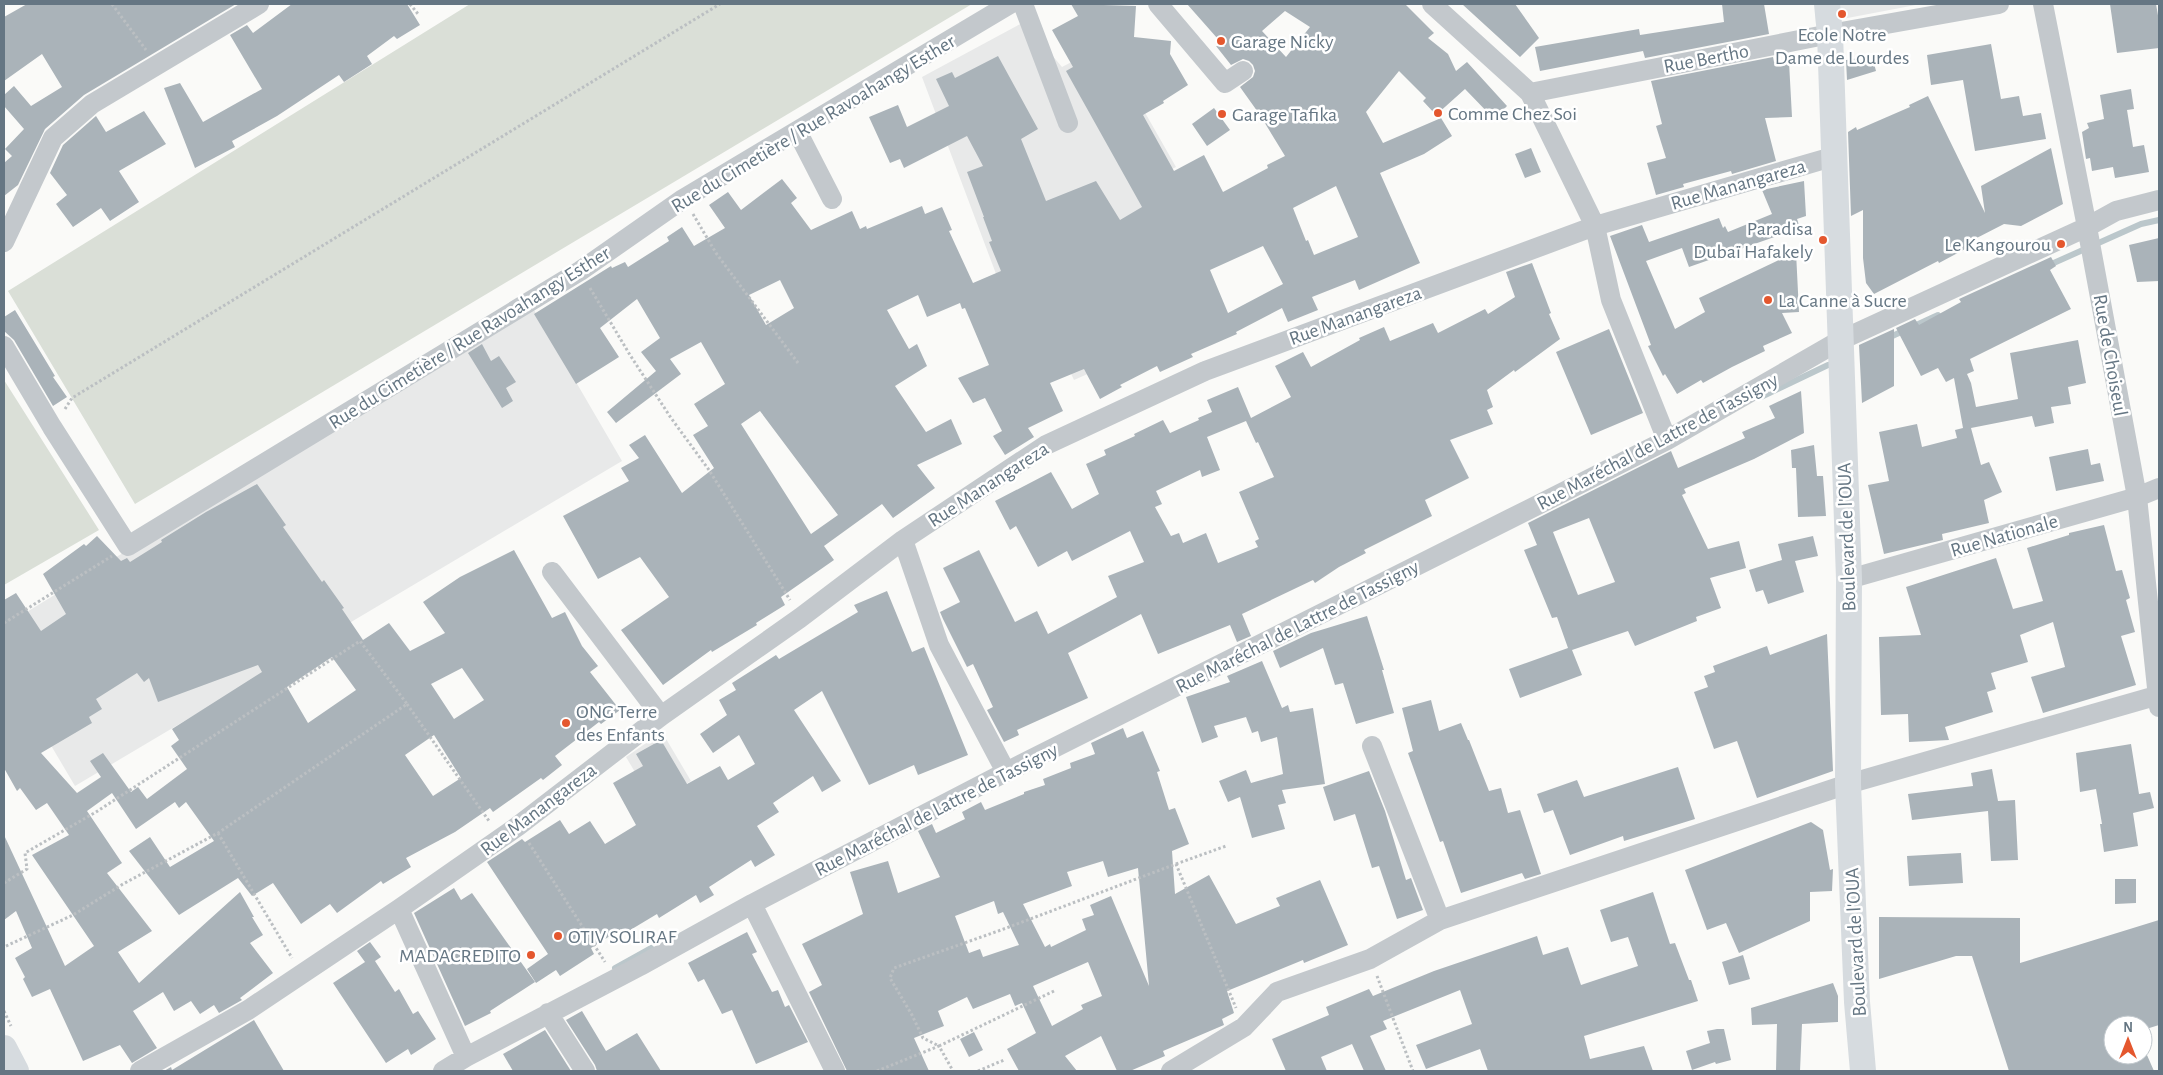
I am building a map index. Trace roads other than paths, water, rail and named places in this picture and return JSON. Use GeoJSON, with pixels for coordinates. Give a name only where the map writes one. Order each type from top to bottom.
{"type":"FeatureCollection","features":[{"type":"Feature","properties":{"kind":"main road","name":"Boulevard de l'OUA"},"geometry":{"type":"LineString","coordinates":[[1827,4],[1830,34],[1832,157],[1849,579],[1848,784],[1857,1002],[1862,1071]]}},
{"type":"Feature","properties":{"kind":"main road"},"geometry":{"type":"LineString","coordinates":[[4,1048],[16,1071]]}},
{"type":"Feature","properties":{"kind":"street"},"geometry":{"type":"LineString","coordinates":[[4,242],[53,138],[92,104],[259,4]]}},
{"type":"Feature","properties":{"kind":"street","name":"Rue du Cimetière / Rue Ravoahangy Esther"},"geometry":{"type":"LineString","coordinates":[[4,346],[52,427],[128,546],[580,271],[683,199],[1010,4]]}},
{"type":"Feature","properties":{"kind":"street"},"geometry":{"type":"LineString","coordinates":[[1023,4],[1068,123]]}},
{"type":"Feature","properties":{"kind":"street"},"geometry":{"type":"LineString","coordinates":[[1158,4],[1225,83],[1243,70]]}},
{"type":"Feature","properties":{"kind":"street"},"geometry":{"type":"LineString","coordinates":[[1432,4],[1530,93],[1596,226],[1610,300],[1668,440]]}},
{"type":"Feature","properties":{"kind":"street","name":"Rue Bertho"},"geometry":{"type":"LineString","coordinates":[[1530,93],[1830,34],[1999,4]]}},
{"type":"Feature","properties":{"kind":"street","name":"Rue de Choiseul"},"geometry":{"type":"LineString","coordinates":[[2043,4],[2137,497],[2159,700]]}},
{"type":"Feature","properties":{"kind":"street"},"geometry":{"type":"LineString","coordinates":[[797,131],[832,199]]}},
{"type":"Feature","properties":{"kind":"street","name":"Rue Manangareza"},"geometry":{"type":"LineString","coordinates":[[140,1071],[248,1010],[399,909],[518,826],[661,716],[800,618],[903,540],[1046,445],[1205,371],[1596,226],[1832,157]]}},
{"type":"Feature","properties":{"kind":"street","name":"Rue Maréchal de Lattre de Tassigny"},"geometry":{"type":"LineString","coordinates":[[443,1071],[752,904],[1006,772],[1668,440],[1839,341],[2087,227],[2116,211],[2159,200]]}},
{"type":"Feature","properties":{"kind":"street","name":"Rue Nationale"},"geometry":{"type":"LineString","coordinates":[[1849,579],[2137,497],[2159,488]]}},
{"type":"Feature","properties":{"kind":"street"},"geometry":{"type":"LineString","coordinates":[[903,540],[939,645],[1006,772]]}},
{"type":"Feature","properties":{"kind":"street"},"geometry":{"type":"LineString","coordinates":[[552,572],[661,716]]}},
{"type":"Feature","properties":{"kind":"street"},"geometry":{"type":"LineString","coordinates":[[1171,1071],[1244,1027],[1277,992],[1370,959],[1440,920],[1848,784],[2159,700]]}},
{"type":"Feature","properties":{"kind":"street"},"geometry":{"type":"LineString","coordinates":[[1372,746],[1440,920]]}},
{"type":"Feature","properties":{"kind":"street"},"geometry":{"type":"LineString","coordinates":[[752,904],[835,1071]]}},
{"type":"Feature","properties":{"kind":"street"},"geometry":{"type":"LineString","coordinates":[[399,909],[466,1057]]}},
{"type":"Feature","properties":{"kind":"street"},"geometry":{"type":"LineString","coordinates":[[548,1014],[584,1071]]}},
{"type":"Feature","properties":{"kind":"waterway"},"geometry":{"type":"LineString","coordinates":[[2047,266],[2141,224],[2159,220]]}},
{"type":"Feature","properties":{"kind":"waterway"},"geometry":{"type":"LineString","coordinates":[[1888,338],[1938,315]]}},
{"type":"Feature","properties":{"kind":"waterway"},"geometry":{"type":"LineString","coordinates":[[1761,397],[1828,365]]}},
{"type":"Feature","properties":{"kind":"waterway"},"geometry":{"type":"LineString","coordinates":[[615,968],[651,948]]}},
{"type":"Feature","properties":{"kind":"place","name":"Ecole Notre Dame de Lourdes"},"geometry":{"type":"Point","coordinates":[1842,14]}},
{"type":"Feature","properties":{"kind":"place","name":"Garage Nicky"},"geometry":{"type":"Point","coordinates":[1221,41]}},
{"type":"Feature","properties":{"kind":"place","name":"Comme Chez Soi"},"geometry":{"type":"Point","coordinates":[1438,113]}},
{"type":"Feature","properties":{"kind":"place","name":"Garage Tafika"},"geometry":{"type":"Point","coordinates":[1222,114]}},
{"type":"Feature","properties":{"kind":"place","name":"Paradisa Dubaï Hafakely"},"geometry":{"type":"Point","coordinates":[1823,240]}},
{"type":"Feature","properties":{"kind":"place","name":"Le Kangourou"},"geometry":{"type":"Point","coordinates":[2061,244]}},
{"type":"Feature","properties":{"kind":"place","name":"La Canne à Sucre"},"geometry":{"type":"Point","coordinates":[1768,300]}},
{"type":"Feature","properties":{"kind":"place","name":"ONG Terre des Enfants"},"geometry":{"type":"Point","coordinates":[566,723]}},
{"type":"Feature","properties":{"kind":"place","name":"OTIV SOLIRAF"},"geometry":{"type":"Point","coordinates":[558,936]}},
{"type":"Feature","properties":{"kind":"place","name":"MADACREDITO"},"geometry":{"type":"Point","coordinates":[531,955]}}]}
